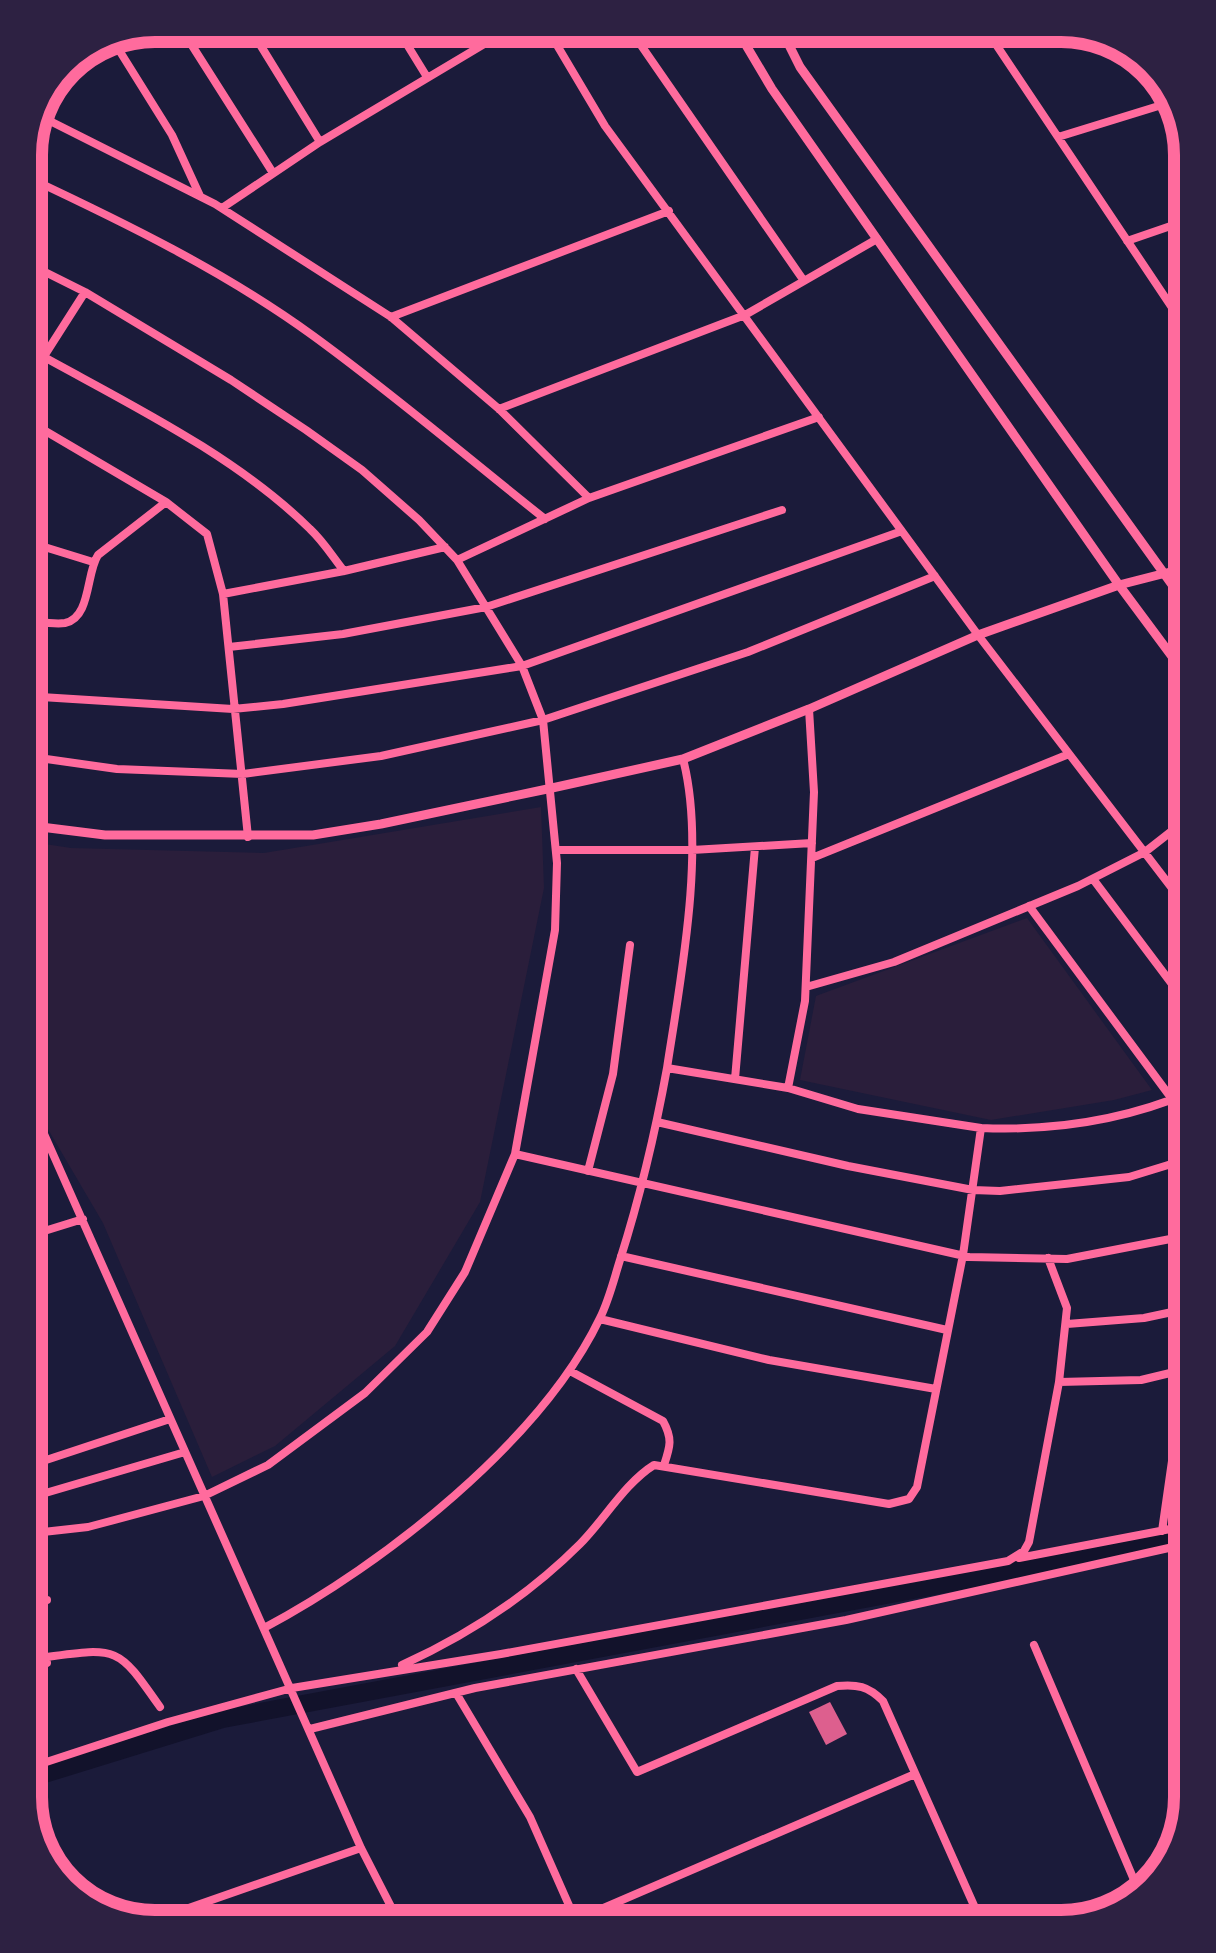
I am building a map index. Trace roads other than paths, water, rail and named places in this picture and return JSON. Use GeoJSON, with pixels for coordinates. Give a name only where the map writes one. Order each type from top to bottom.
{"type":"FeatureCollection","features":[{"type":"Feature","properties":{"kind":"street"},"geometry":{"type":"LineString","coordinates":[[189,42],[273,173]]}},
{"type":"Feature","properties":{"kind":"street"},"geometry":{"type":"LineString","coordinates":[[259,42],[320,142]]}},
{"type":"Feature","properties":{"kind":"street"},"geometry":{"type":"LineString","coordinates":[[406,42],[427,77]]}},
{"type":"Feature","properties":{"kind":"street"},"geometry":{"type":"LineString","coordinates":[[222,208],[320,142],[486,42]]}},
{"type":"Feature","properties":{"kind":"street"},"geometry":{"type":"LineString","coordinates":[[555,42],[605,126],[978,635],[1174,892]]}},
{"type":"Feature","properties":{"kind":"street"},"geometry":{"type":"LineString","coordinates":[[640,43],[804,282]]}},
{"type":"Feature","properties":{"kind":"street"},"geometry":{"type":"LineString","coordinates":[[744,43],[772,89],[1174,659]]}},
{"type":"Feature","properties":{"kind":"street"},"geometry":{"type":"LineString","coordinates":[[788,43],[800,67],[1174,589]]}},
{"type":"Feature","properties":{"kind":"street"},"geometry":{"type":"LineString","coordinates":[[995,43],[1174,304]]}},
{"type":"Feature","properties":{"kind":"street"},"geometry":{"type":"LineString","coordinates":[[119,49],[172,135],[200,196]]}},
{"type":"Feature","properties":{"kind":"street"},"geometry":{"type":"LineString","coordinates":[[1058,137],[1161,105]]}},
{"type":"Feature","properties":{"kind":"street"},"geometry":{"type":"LineString","coordinates":[[48,120],[222,208],[391,317],[499,409],[588,498]]}},
{"type":"Feature","properties":{"kind":"street"},"geometry":{"type":"LineString","coordinates":[[43,184],[114,217],[311,334],[545,519]]}},
{"type":"Feature","properties":{"kind":"street"},"geometry":{"type":"LineString","coordinates":[[391,317],[668,210]]}},
{"type":"Feature","properties":{"kind":"street"},"geometry":{"type":"LineString","coordinates":[[1127,241],[1174,225]]}},
{"type":"Feature","properties":{"kind":"street"},"geometry":{"type":"LineString","coordinates":[[499,409],[745,315],[877,239]]}},
{"type":"Feature","properties":{"kind":"street"},"geometry":{"type":"LineString","coordinates":[[42,1532],[88,1527],[204,1496],[268,1465],[352,1404],[427,1332],[464,1272],[515,1154],[555,930],[556,850],[543,720],[522,666],[457,560],[419,520],[348,460],[231,380],[43,271]]}},
{"type":"Feature","properties":{"kind":"street"},"geometry":{"type":"LineString","coordinates":[[85,292],[44,356],[160,421],[281,503],[312,531],[344,571]]}},
{"type":"Feature","properties":{"kind":"street"},"geometry":{"type":"LineString","coordinates":[[457,560],[588,498],[819,416]]}},
{"type":"Feature","properties":{"kind":"street"},"geometry":{"type":"LineString","coordinates":[[43,429],[166,502],[206,534],[222,594],[248,838]]}},
{"type":"Feature","properties":{"kind":"street"},"geometry":{"type":"LineString","coordinates":[[43,622],[64,624],[74,619],[81,612],[93,562],[166,502]]}},
{"type":"Feature","properties":{"kind":"street"},"geometry":{"type":"LineString","coordinates":[[228,648],[343,634],[486,607],[782,510]]}},
{"type":"Feature","properties":{"kind":"street"},"geometry":{"type":"LineString","coordinates":[[43,697],[233,709],[522,666],[902,530]]}},
{"type":"Feature","properties":{"kind":"street"},"geometry":{"type":"LineString","coordinates":[[43,547],[93,562]]}},
{"type":"Feature","properties":{"kind":"street"},"geometry":{"type":"LineString","coordinates":[[222,594],[445,548]]}},
{"type":"Feature","properties":{"kind":"street"},"geometry":{"type":"LineString","coordinates":[[43,828],[105,835],[313,835],[552,788],[683,758],[809,709],[978,635],[1118,584],[1174,570]]}},
{"type":"Feature","properties":{"kind":"street"},"geometry":{"type":"LineString","coordinates":[[43,758],[118,769],[244,774],[381,756],[543,720],[748,652],[935,576]]}},
{"type":"Feature","properties":{"kind":"street"},"geometry":{"type":"LineString","coordinates":[[788,1088],[806,987],[814,792],[809,709]]}},
{"type":"Feature","properties":{"kind":"street"},"geometry":{"type":"LineString","coordinates":[[812,858],[1069,754]]}},
{"type":"Feature","properties":{"kind":"street"},"geometry":{"type":"LineString","coordinates":[[264,1628],[374,1560],[437,1511],[523,1426],[570,1371],[600,1319],[642,1185],[668,1068],[692,850],[690,784],[683,758]]}},
{"type":"Feature","properties":{"kind":"street"},"geometry":{"type":"LineString","coordinates":[[806,987],[911,956],[1093,879],[1144,852],[1174,829]]}},
{"type":"Feature","properties":{"kind":"street"},"geometry":{"type":"LineString","coordinates":[[556,850],[692,850],[812,844]]}},
{"type":"Feature","properties":{"kind":"street"},"geometry":{"type":"LineString","coordinates":[[735,1080],[756,846]]}},
{"type":"Feature","properties":{"kind":"street"},"geometry":{"type":"LineString","coordinates":[[1093,879],[1174,987]]}},
{"type":"Feature","properties":{"kind":"street"},"geometry":{"type":"LineString","coordinates":[[668,1068],[788,1088],[858,1109],[981,1128],[1026,1130],[1066,1126],[1172,1099],[1028,906]]}},
{"type":"Feature","properties":{"kind":"street"},"geometry":{"type":"LineString","coordinates":[[588,1172],[613,1074],[630,945]]}},
{"type":"Feature","properties":{"kind":"street"},"geometry":{"type":"LineString","coordinates":[[657,1122],[973,1190],[1000,1191],[1129,1176],[1174,1163]]}},
{"type":"Feature","properties":{"kind":"street"},"geometry":{"type":"LineString","coordinates":[[42,1128],[361,1848],[393,1910]]}},
{"type":"Feature","properties":{"kind":"street"},"geometry":{"type":"LineString","coordinates":[[390,1670],[502,1610],[553,1572],[654,1465],[890,1504],[909,1500],[917,1487],[963,1256],[981,1128]]}},
{"type":"Feature","properties":{"kind":"street"},"geometry":{"type":"LineString","coordinates":[[515,1154],[963,1256],[1067,1258],[1174,1238]]}},
{"type":"Feature","properties":{"kind":"street"},"geometry":{"type":"LineString","coordinates":[[42,1232],[82,1219]]}},
{"type":"Feature","properties":{"kind":"street"},"geometry":{"type":"LineString","coordinates":[[621,1256],[948,1330]]}},
{"type":"Feature","properties":{"kind":"street"},"geometry":{"type":"LineString","coordinates":[[1008,1560],[1024,1552],[1028,1542],[1067,1324],[1067,1308],[1048,1258]]}},
{"type":"Feature","properties":{"kind":"street"},"geometry":{"type":"LineString","coordinates":[[1067,1324],[1174,1312]]}},
{"type":"Feature","properties":{"kind":"street"},"geometry":{"type":"LineString","coordinates":[[600,1319],[770,1360],[936,1389]]}},
{"type":"Feature","properties":{"kind":"street"},"geometry":{"type":"LineString","coordinates":[[570,1371],[663,1422],[672,1444],[664,1466]]}},
{"type":"Feature","properties":{"kind":"street"},"geometry":{"type":"LineString","coordinates":[[1059,1382],[1142,1380],[1174,1372]]}},
{"type":"Feature","properties":{"kind":"street"},"geometry":{"type":"LineString","coordinates":[[42,1461],[170,1418]]}},
{"type":"Feature","properties":{"kind":"street"},"geometry":{"type":"LineString","coordinates":[[42,1494],[185,1452]]}},
{"type":"Feature","properties":{"kind":"street"},"geometry":{"type":"LineString","coordinates":[[1162,1531],[1174,1456]]}},
{"type":"Feature","properties":{"kind":"street"},"geometry":{"type":"LineString","coordinates":[[42,1763],[179,1718],[390,1670],[501,1654],[1174,1529]]}},
{"type":"Feature","properties":{"kind":"street"},"geometry":{"type":"LineString","coordinates":[[310,1729],[456,1693],[846,1620],[1174,1547]]}},
{"type":"Feature","properties":{"kind":"street"},"geometry":{"type":"LineString","coordinates":[[42,1600],[47,1600]]}},
{"type":"Feature","properties":{"kind":"street"},"geometry":{"type":"LineString","coordinates":[[1034,1644],[1134,1883]]}},
{"type":"Feature","properties":{"kind":"street"},"geometry":{"type":"LineString","coordinates":[[42,1654],[110,1651],[134,1670],[160,1707]]}},
{"type":"Feature","properties":{"kind":"street"},"geometry":{"type":"LineString","coordinates":[[42,1668],[46,1657]]}},
{"type":"Feature","properties":{"kind":"street"},"geometry":{"type":"LineString","coordinates":[[576,1669],[637,1772],[837,1686],[871,1688],[883,1700],[976,1910]]}},
{"type":"Feature","properties":{"kind":"street"},"geometry":{"type":"LineString","coordinates":[[456,1693],[530,1818],[571,1910]]}},
{"type":"Feature","properties":{"kind":"street"},"geometry":{"type":"LineString","coordinates":[[609,1910],[915,1774]]}},
{"type":"Feature","properties":{"kind":"street"},"geometry":{"type":"LineString","coordinates":[[183,1910],[361,1848]]}},
{"type":"Feature","properties":{"kind":"waterway"},"geometry":{"type":"LineString","coordinates":[[42,1775],[223,1719],[1174,1541]]}}]}
